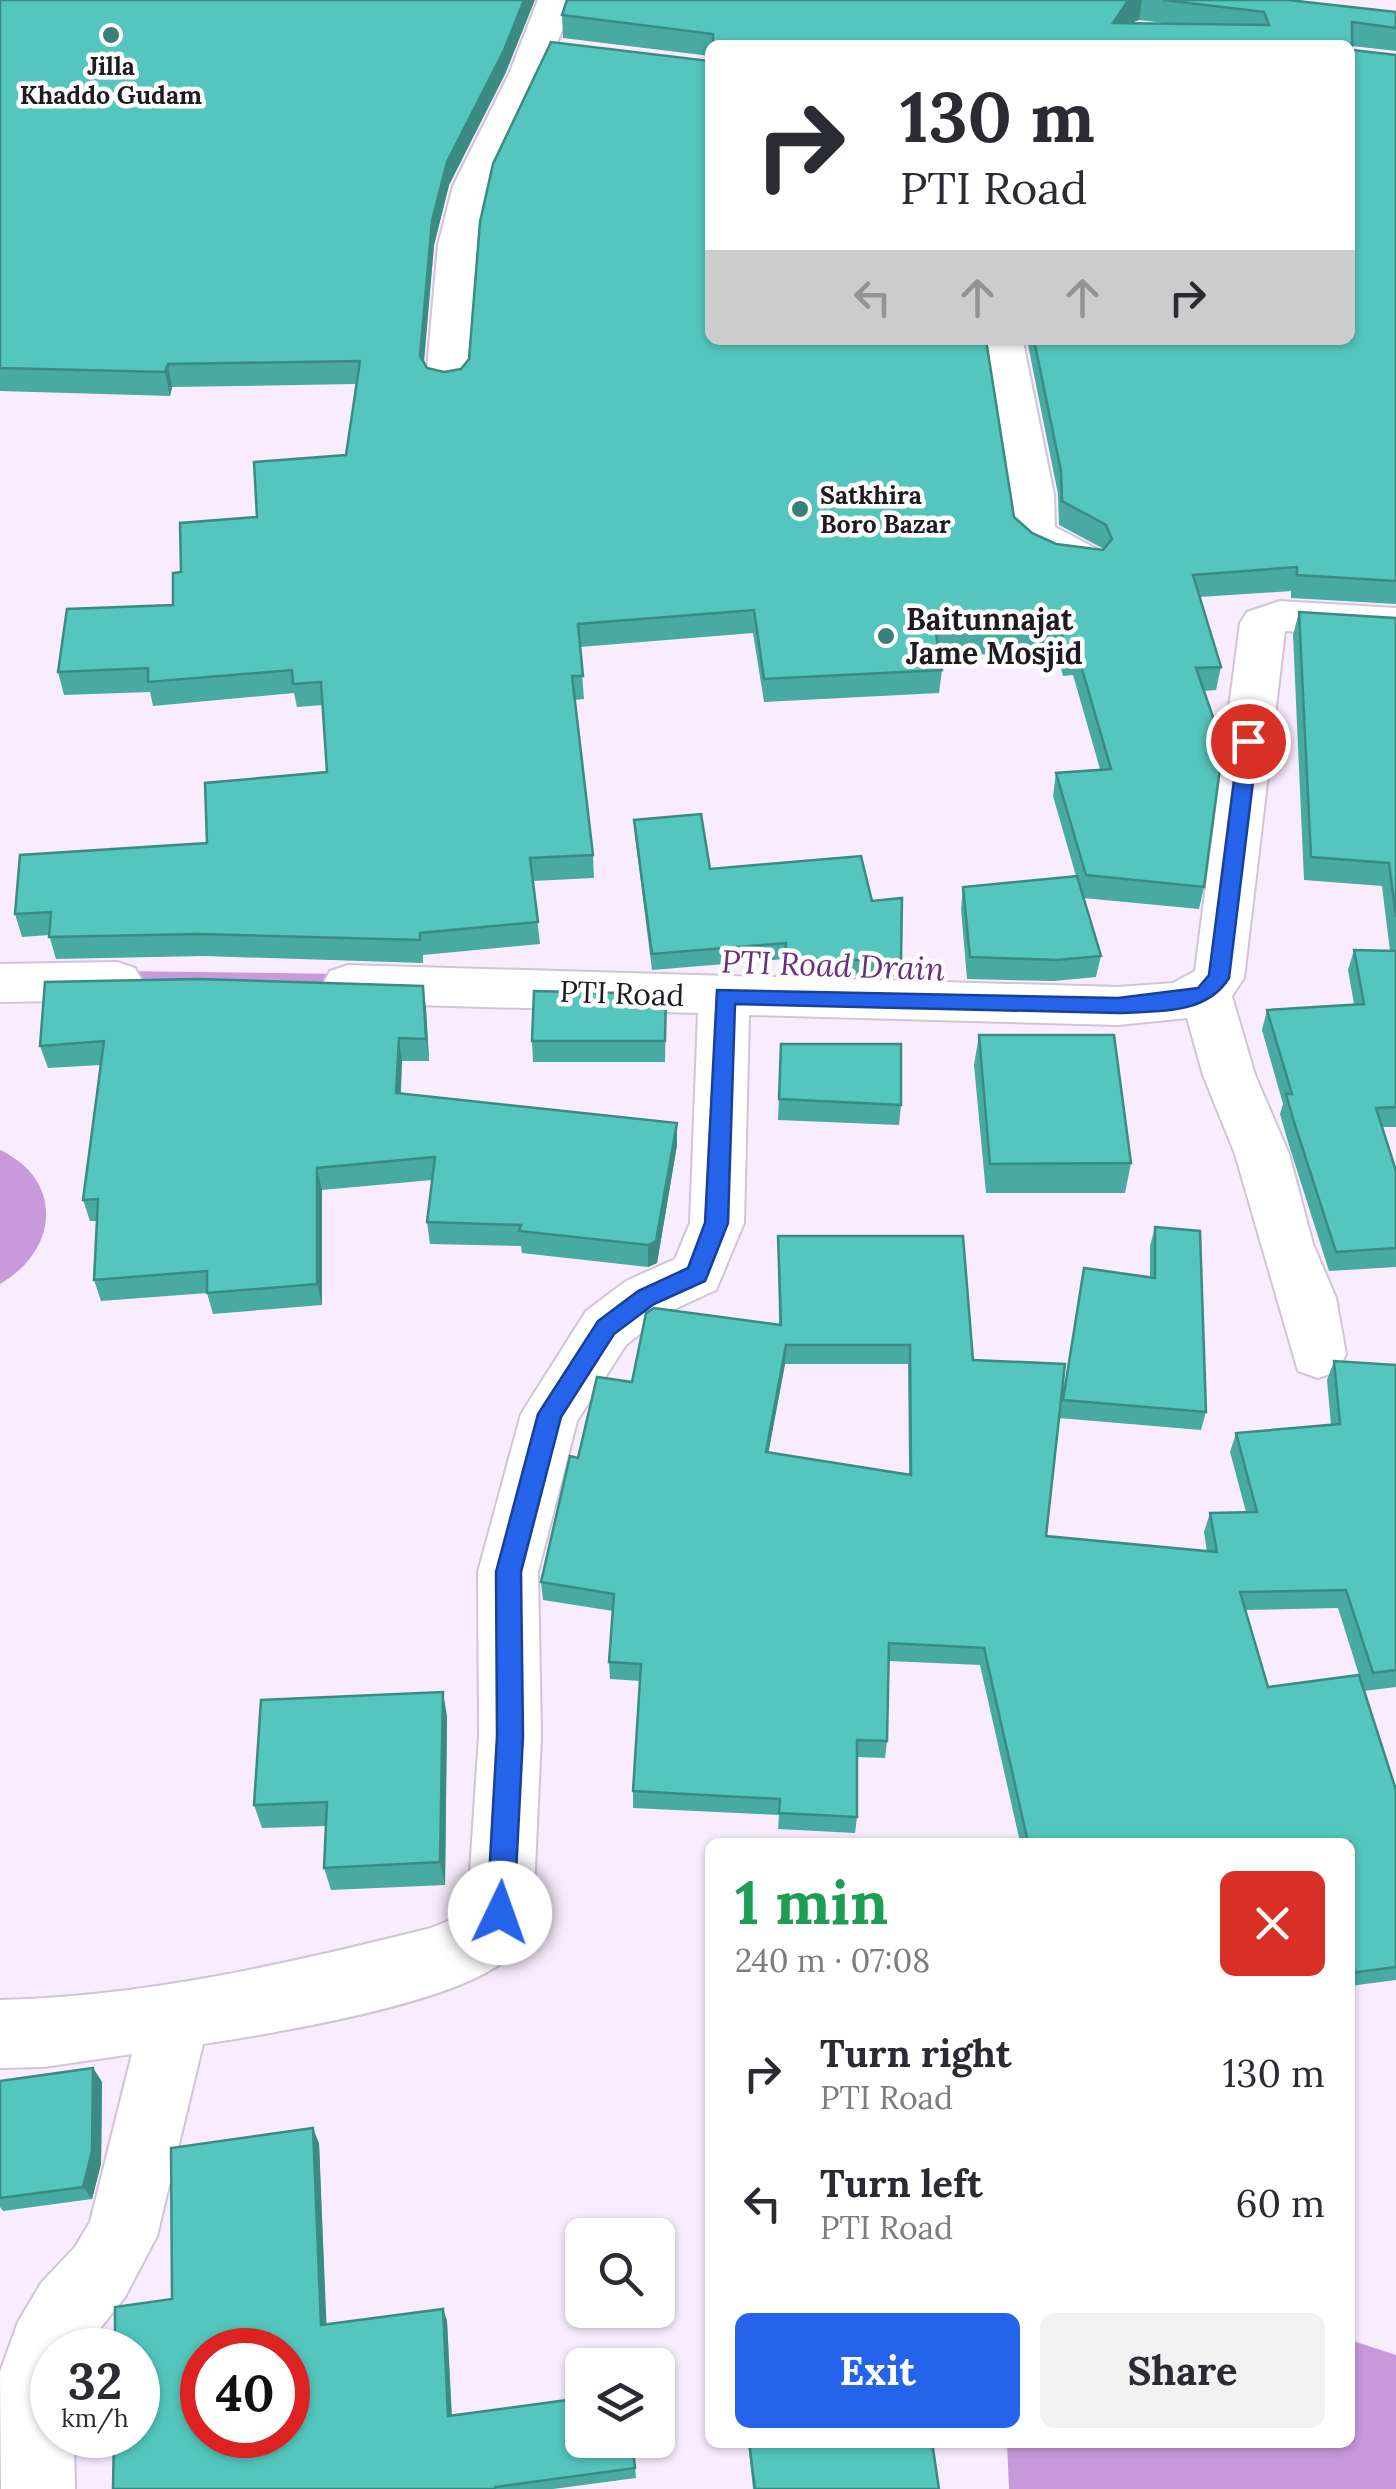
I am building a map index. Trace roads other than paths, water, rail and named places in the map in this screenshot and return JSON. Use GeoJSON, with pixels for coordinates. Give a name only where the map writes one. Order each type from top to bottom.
{"type":"FeatureCollection","features":[{"type":"Feature","properties":{"kind":"street"},"geometry":{"type":"LineString","coordinates":[[448,380],[458,245],[472,186],[556,0]]}},
{"type":"Feature","properties":{"kind":"street"},"geometry":{"type":"LineString","coordinates":[[537,49],[576,54]]}},
{"type":"Feature","properties":{"kind":"street"},"geometry":{"type":"LineString","coordinates":[[1004,345],[1032,495],[1034,534],[1084,560]]}},
{"type":"Feature","properties":{"kind":"street"},"geometry":{"type":"LineString","coordinates":[[1318,1354],[1308,1298],[1286,1244],[1262,1154],[1228,1075],[1206,994],[1219,978],[1263,623],[1280,616],[1396,623]]}},
{"type":"Feature","properties":{"kind":"street"},"geometry":{"type":"LineString","coordinates":[[0,984],[167,980]]}},
{"type":"Feature","properties":{"kind":"street","name":"PTI Road"},"geometry":{"type":"LineString","coordinates":[[303,982],[1118,1006],[1178,1002],[1206,994]]}},
{"type":"Feature","properties":{"kind":"street"},"geometry":{"type":"LineString","coordinates":[[0,2034],[44,2034],[275,2000],[435,1960],[478,1941],[500,1913],[510,1736],[508,1572],[550,1414],[606,1328],[646,1297],[696,1274],[717,1223],[724,996]]}},
{"type":"Feature","properties":{"kind":"street"},"geometry":{"type":"LineString","coordinates":[[38,2489],[35,2377],[66,2308],[100,2272],[122,2236],[176,2014]]}},
{"type":"Feature","properties":{"kind":"waterway","name":"PTI Road Drain"},"geometry":{"type":"LineString","coordinates":[[116,977],[345,980]]}},
{"type":"Feature","properties":{"kind":"place","name":"Jilla Khaddo Gudam"},"geometry":{"type":"Point","coordinates":[111,35]}},
{"type":"Feature","properties":{"kind":"place","name":"Satkhira Boro Bazar"},"geometry":{"type":"Point","coordinates":[800,509]}},
{"type":"Feature","properties":{"kind":"place","name":"Baitunnajat Jame Mosjid"},"geometry":{"type":"Point","coordinates":[886,636]}}]}
